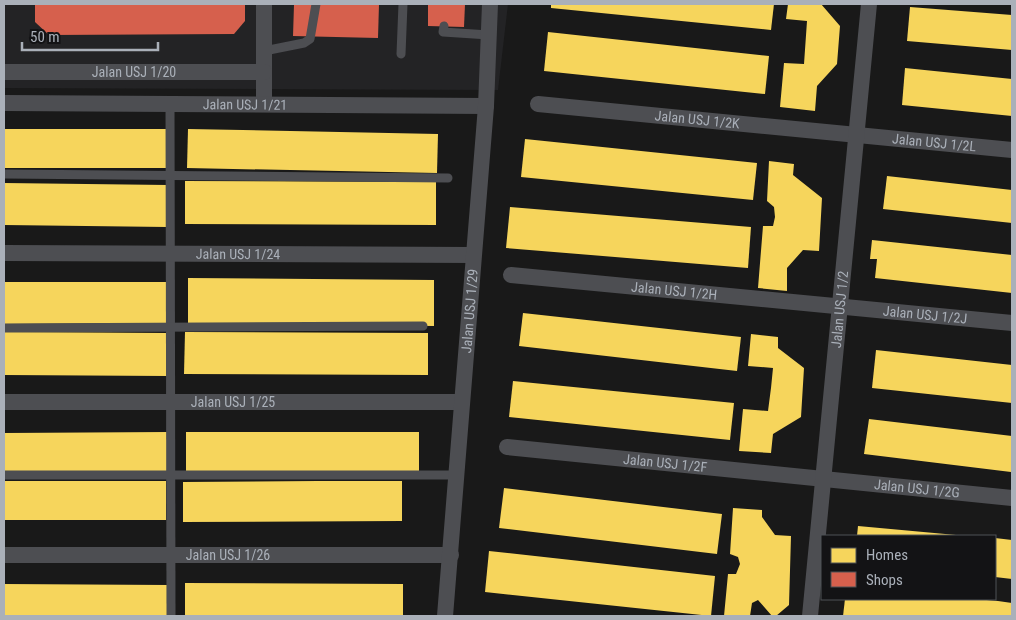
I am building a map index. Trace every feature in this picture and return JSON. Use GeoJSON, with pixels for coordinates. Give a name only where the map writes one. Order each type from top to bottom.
{"type":"FeatureCollection","features":[{"type":"Feature","properties":{"kind":"street"},"geometry":{"type":"LineString","coordinates":[[264,4],[264,104]]}},
{"type":"Feature","properties":{"kind":"street","name":"Jalan USJ 1/29"},"geometry":{"type":"LineString","coordinates":[[445,616],[486,106],[490,4]]}},
{"type":"Feature","properties":{"kind":"street","name":"Jalan USJ 1/2"},"geometry":{"type":"LineString","coordinates":[[810,616],[838,308],[869,4]]}},
{"type":"Feature","properties":{"kind":"street","name":"Jalan USJ 1/20"},"geometry":{"type":"LineString","coordinates":[[4,72],[264,72]]}},
{"type":"Feature","properties":{"kind":"street","name":"Jalan USJ 1/21"},"geometry":{"type":"LineString","coordinates":[[4,103],[486,106]]}},
{"type":"Feature","properties":{"kind":"street","name":"Jalan USJ 1/2K"},"geometry":{"type":"LineString","coordinates":[[538,104],[855,135]]}},
{"type":"Feature","properties":{"kind":"street","name":"Jalan USJ 1/2L"},"geometry":{"type":"LineString","coordinates":[[855,135],[1012,150]]}},
{"type":"Feature","properties":{"kind":"street","name":"Jalan USJ 1/24"},"geometry":{"type":"LineString","coordinates":[[4,253],[473,255]]}},
{"type":"Feature","properties":{"kind":"street","name":"Jalan USJ 1/2H"},"geometry":{"type":"LineString","coordinates":[[511,275],[838,308]]}},
{"type":"Feature","properties":{"kind":"street","name":"Jalan USJ 1/2J"},"geometry":{"type":"LineString","coordinates":[[838,308],[1012,323]]}},
{"type":"Feature","properties":{"kind":"street","name":"Jalan USJ 1/25"},"geometry":{"type":"LineString","coordinates":[[4,402],[461,402]]}},
{"type":"Feature","properties":{"kind":"street","name":"Jalan USJ 1/2F"},"geometry":{"type":"LineString","coordinates":[[507,447],[823,479]]}},
{"type":"Feature","properties":{"kind":"street","name":"Jalan USJ 1/2G"},"geometry":{"type":"LineString","coordinates":[[823,479],[1012,498]]}},
{"type":"Feature","properties":{"kind":"street","name":"Jalan USJ 1/26"},"geometry":{"type":"LineString","coordinates":[[4,555],[451,555]]}},
{"type":"Feature","properties":{"kind":"lane"},"geometry":{"type":"LineString","coordinates":[[264,51],[304,43],[310,39],[316,4]]}},
{"type":"Feature","properties":{"kind":"lane"},"geometry":{"type":"LineString","coordinates":[[401,54],[403,4]]}},
{"type":"Feature","properties":{"kind":"lane"},"geometry":{"type":"LineString","coordinates":[[444,26],[443,32],[489,35]]}},
{"type":"Feature","properties":{"kind":"lane"},"geometry":{"type":"LineString","coordinates":[[170,104],[171,616]]}},
{"type":"Feature","properties":{"kind":"lane"},"geometry":{"type":"LineString","coordinates":[[4,174],[448,178]]}},
{"type":"Feature","properties":{"kind":"lane"},"geometry":{"type":"LineString","coordinates":[[4,328],[423,326]]}},
{"type":"Feature","properties":{"kind":"lane"},"geometry":{"type":"LineString","coordinates":[[4,476],[456,475]]}},
{"type":"Feature","properties":{"kind":"shaded area"},"geometry":{"type":"Polygon","coordinates":[[[4,4],[508,4],[498,90],[4,88],[4,4]]]}},
{"type":"Feature","properties":{"kind":"building: Homes"},"geometry":{"type":"Polygon","coordinates":[[[551,4],[774,4],[771,30],[551,8],[551,4]]]}},
{"type":"Feature","properties":{"kind":"building: Homes"},"geometry":{"type":"Polygon","coordinates":[[[788,4],[821,4],[840,26],[837,64],[817,86],[815,111],[780,107],[784,63],[804,64],[807,21],[786,19],[788,4]]]}},
{"type":"Feature","properties":{"kind":"building: Homes"},"geometry":{"type":"Polygon","coordinates":[[[910,7],[1012,15],[1012,50],[907,41],[910,7]]]}},
{"type":"Feature","properties":{"kind":"building: Homes"},"geometry":{"type":"Polygon","coordinates":[[[548,32],[769,56],[765,94],[544,71],[548,32]]]}},
{"type":"Feature","properties":{"kind":"building: Homes"},"geometry":{"type":"Polygon","coordinates":[[[905,68],[1012,79],[1012,116],[902,105],[905,68]]]}},
{"type":"Feature","properties":{"kind":"building: Homes"},"geometry":{"type":"Polygon","coordinates":[[[4,129],[168,129],[168,168],[4,168],[4,129]]]}},
{"type":"Feature","properties":{"kind":"building: Homes"},"geometry":{"type":"Polygon","coordinates":[[[188,129],[438,134],[437,173],[187,168],[188,129]]]}},
{"type":"Feature","properties":{"kind":"building: Homes"},"geometry":{"type":"Polygon","coordinates":[[[525,139],[757,163],[753,200],[521,177],[525,139]]]}},
{"type":"Feature","properties":{"kind":"building: Homes"},"geometry":{"type":"Polygon","coordinates":[[[769,161],[794,164],[793,175],[822,198],[819,251],[803,250],[787,268],[787,291],[758,288],[763,226],[773,226],[775,217],[774,207],[767,201],[769,161]]]}},
{"type":"Feature","properties":{"kind":"building: Homes"},"geometry":{"type":"Polygon","coordinates":[[[887,176],[1012,190],[1012,223],[883,209],[887,176]]]}},
{"type":"Feature","properties":{"kind":"building: Homes"},"geometry":{"type":"Polygon","coordinates":[[[185,181],[436,182],[436,225],[185,224],[185,181]]]}},
{"type":"Feature","properties":{"kind":"building: Homes"},"geometry":{"type":"Polygon","coordinates":[[[4,183],[168,185],[167,227],[4,225],[4,183]]]}},
{"type":"Feature","properties":{"kind":"building: Homes"},"geometry":{"type":"Polygon","coordinates":[[[510,207],[751,227],[748,268],[506,248],[510,207]]]}},
{"type":"Feature","properties":{"kind":"building: Homes"},"geometry":{"type":"Polygon","coordinates":[[[872,240],[1012,255],[1012,293],[875,278],[877,259],[870,259],[872,240]]]}},
{"type":"Feature","properties":{"kind":"building: Homes"},"geometry":{"type":"Polygon","coordinates":[[[188,278],[434,280],[434,326],[188,324],[188,278]]]}},
{"type":"Feature","properties":{"kind":"building: Homes"},"geometry":{"type":"Polygon","coordinates":[[[4,282],[168,282],[168,323],[4,324],[4,282]]]}},
{"type":"Feature","properties":{"kind":"building: Homes"},"geometry":{"type":"Polygon","coordinates":[[[523,313],[741,337],[737,371],[519,346],[523,313]]]}},
{"type":"Feature","properties":{"kind":"building: Homes"},"geometry":{"type":"Polygon","coordinates":[[[4,332],[167,333],[167,376],[4,375],[4,332]]]}},
{"type":"Feature","properties":{"kind":"building: Homes"},"geometry":{"type":"Polygon","coordinates":[[[185,332],[428,333],[428,375],[184,374],[185,332]]]}},
{"type":"Feature","properties":{"kind":"building: Homes"},"geometry":{"type":"Polygon","coordinates":[[[751,334],[778,337],[778,348],[804,368],[801,417],[773,434],[771,453],[739,451],[743,409],[768,411],[771,388],[773,368],[748,366],[751,334]]]}},
{"type":"Feature","properties":{"kind":"building: Homes"},"geometry":{"type":"Polygon","coordinates":[[[876,350],[1012,365],[1012,403],[872,388],[876,350]]]}},
{"type":"Feature","properties":{"kind":"building: Homes"},"geometry":{"type":"Polygon","coordinates":[[[513,381],[734,403],[730,440],[509,417],[513,381]]]}},
{"type":"Feature","properties":{"kind":"building: Homes"},"geometry":{"type":"Polygon","coordinates":[[[869,419],[1012,436],[1011,472],[864,454],[869,419]]]}},
{"type":"Feature","properties":{"kind":"building: Homes"},"geometry":{"type":"Polygon","coordinates":[[[168,432],[168,472],[4,472],[4,433],[168,432]]]}},
{"type":"Feature","properties":{"kind":"building: Homes"},"geometry":{"type":"Polygon","coordinates":[[[186,432],[419,432],[419,475],[186,475],[186,432]]]}},
{"type":"Feature","properties":{"kind":"building: Homes"},"geometry":{"type":"Polygon","coordinates":[[[4,481],[166,481],[166,520],[4,520],[4,481]]]}},
{"type":"Feature","properties":{"kind":"building: Homes"},"geometry":{"type":"Polygon","coordinates":[[[402,481],[402,521],[183,522],[183,482],[402,481]]]}},
{"type":"Feature","properties":{"kind":"building: Homes"},"geometry":{"type":"Polygon","coordinates":[[[504,488],[722,514],[717,554],[499,528],[504,488]]]}},
{"type":"Feature","properties":{"kind":"building: Homes"},"geometry":{"type":"Polygon","coordinates":[[[733,508],[762,510],[762,517],[775,535],[791,536],[789,605],[776,616],[772,616],[758,600],[752,603],[750,616],[724,616],[728,574],[736,574],[740,564],[738,557],[730,554],[733,508]]]}},
{"type":"Feature","properties":{"kind":"building: Homes"},"geometry":{"type":"Polygon","coordinates":[[[858,526],[956,535],[857,535],[858,526]]]}},
{"type":"Feature","properties":{"kind":"building: Homes"},"geometry":{"type":"Polygon","coordinates":[[[996,538],[1012,540],[1012,579],[996,577],[996,538]]]}},
{"type":"Feature","properties":{"kind":"building: Homes"},"geometry":{"type":"Polygon","coordinates":[[[489,551],[715,576],[711,616],[485,592],[489,551]]]}},
{"type":"Feature","properties":{"kind":"building: Homes"},"geometry":{"type":"Polygon","coordinates":[[[185,583],[403,584],[403,616],[185,616],[185,583]]]}},
{"type":"Feature","properties":{"kind":"building: Homes"},"geometry":{"type":"Polygon","coordinates":[[[4,584],[169,585],[168,616],[4,616],[4,584]]]}},
{"type":"Feature","properties":{"kind":"building: Homes"},"geometry":{"type":"Polygon","coordinates":[[[845,600],[986,600],[1012,603],[1012,616],[843,616],[845,600]]]}},
{"type":"Feature","properties":{"kind":"building: Shops"},"geometry":{"type":"Polygon","coordinates":[[[35,4],[245,4],[245,21],[234,34],[49,35],[35,22],[35,4]]]}},
{"type":"Feature","properties":{"kind":"building: Shops"},"geometry":{"type":"Polygon","coordinates":[[[294,4],[379,4],[378,38],[293,36],[294,4]]]}},
{"type":"Feature","properties":{"kind":"building: Shops"},"geometry":{"type":"Polygon","coordinates":[[[428,4],[465,4],[464,27],[428,26],[428,4]]]}}]}
